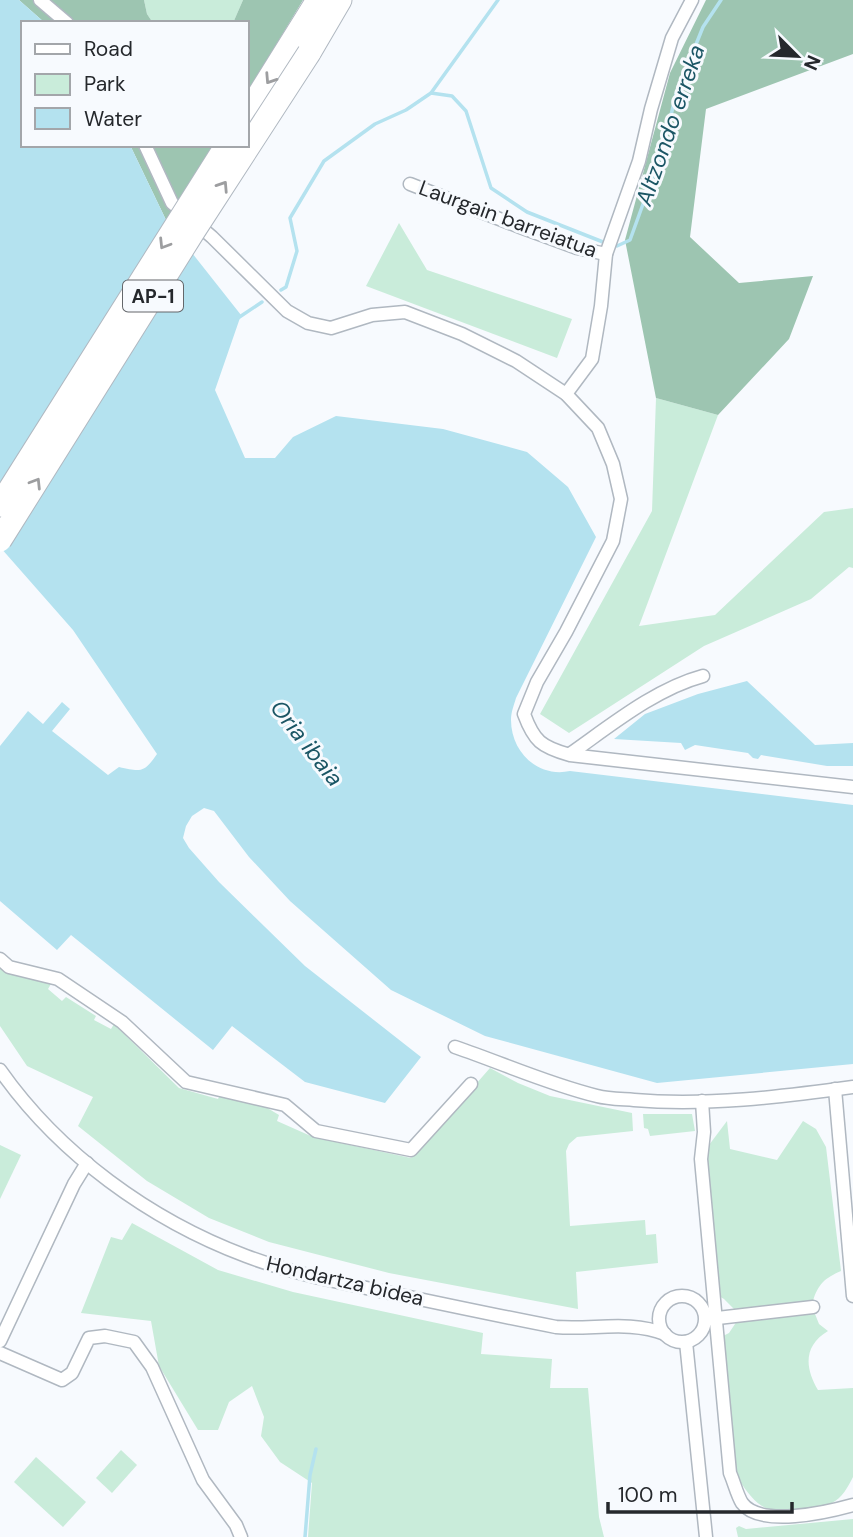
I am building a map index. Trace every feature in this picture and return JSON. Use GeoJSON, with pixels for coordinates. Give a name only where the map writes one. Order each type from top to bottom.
{"type":"FeatureCollection","features":[{"type":"Feature","properties":{"kind":"highway","name":"AP-1"},"geometry":{"type":"LineString","coordinates":[[248,138],[301,48],[318,0]]}},
{"type":"Feature","properties":{"kind":"highway","name":"AP-1"},"geometry":{"type":"LineString","coordinates":[[248,113],[341,0]]}},
{"type":"Feature","properties":{"kind":"highway","name":"AP-1"},"geometry":{"type":"LineString","coordinates":[[0,505],[226,147]]}},
{"type":"Feature","properties":{"kind":"highway","name":"AP-1"},"geometry":{"type":"LineString","coordinates":[[0,540],[193,232],[243,147]]}},
{"type":"Feature","properties":{"kind":"street"},"geometry":{"type":"LineString","coordinates":[[40,0],[65,21]]}},
{"type":"Feature","properties":{"kind":"street","name":"Laurgain barreiatua"},"geometry":{"type":"LineString","coordinates":[[566,394],[592,359],[606,254],[639,161],[672,38],[692,0]]}},
{"type":"Feature","properties":{"kind":"street"},"geometry":{"type":"LineString","coordinates":[[146,147],[172,203],[212,237],[282,306],[308,323],[331,328],[372,314],[405,312],[463,334],[516,361],[566,394],[598,428],[613,464],[621,499],[613,541],[537,682],[524,713],[532,735],[553,750],[570,755],[853,787]]}},
{"type":"Feature","properties":{"kind":"street","name":"Laurgain barreiatua"},"geometry":{"type":"LineString","coordinates":[[410,184],[520,228],[577,248],[606,254]]}},
{"type":"Feature","properties":{"kind":"street"},"geometry":{"type":"LineString","coordinates":[[570,755],[643,704],[685,681],[703,676]]}},
{"type":"Feature","properties":{"kind":"street"},"geometry":{"type":"LineString","coordinates":[[0,959],[9,967],[58,979],[122,1022],[186,1082],[285,1105],[316,1131],[411,1150],[471,1084]]}},
{"type":"Feature","properties":{"kind":"street"},"geometry":{"type":"LineString","coordinates":[[455,1047],[544,1081],[599,1097],[660,1102],[702,1101],[775,1097],[853,1087]]}},
{"type":"Feature","properties":{"kind":"street","name":"Hondartza bidea"},"geometry":{"type":"LineString","coordinates":[[0,1070],[36,1114],[87,1163],[135,1199],[192,1233],[245,1256],[290,1271],[556,1327],[582,1329],[629,1325]]}},
{"type":"Feature","properties":{"kind":"street"},"geometry":{"type":"LineString","coordinates":[[835,1089],[853,1296]]}},
{"type":"Feature","properties":{"kind":"street"},"geometry":{"type":"LineString","coordinates":[[702,1101],[704,1132],[701,1159],[711,1318],[730,1473],[742,1503],[752,1512],[777,1516],[830,1512],[853,1505]]}},
{"type":"Feature","properties":{"kind":"street"},"geometry":{"type":"LineString","coordinates":[[0,1341],[74,1184],[87,1163]]}},
{"type":"Feature","properties":{"kind":"street"},"geometry":{"type":"LineString","coordinates":[[629,1325],[651,1318],[673,1299],[688,1297],[700,1305],[711,1318]]}},
{"type":"Feature","properties":{"kind":"street"},"geometry":{"type":"LineString","coordinates":[[629,1325],[649,1328],[678,1342],[686,1342],[700,1334],[711,1318],[813,1307]]}},
{"type":"Feature","properties":{"kind":"street"},"geometry":{"type":"LineString","coordinates":[[662,1310],[660,1323],[665,1334]]}},
{"type":"Feature","properties":{"kind":"street"},"geometry":{"type":"LineString","coordinates":[[0,1353],[62,1380],[72,1373],[89,1338],[105,1336],[134,1342],[152,1367],[203,1480],[242,1537]]}},
{"type":"Feature","properties":{"kind":"street"},"geometry":{"type":"LineString","coordinates":[[686,1342],[706,1537]]}},
{"type":"Feature","properties":{"kind":"green space"},"geometry":{"type":"Polygon","coordinates":[[[19,0],[144,0],[152,21],[43,21],[19,0]]]}},
{"type":"Feature","properties":{"kind":"green space"},"geometry":{"type":"Polygon","coordinates":[[[144,0],[243,0],[234,21],[152,21],[144,0]]]}},
{"type":"Feature","properties":{"kind":"green space"},"geometry":{"type":"Polygon","coordinates":[[[243,0],[303,0],[248,91],[248,21],[234,21],[243,0]]]}},
{"type":"Feature","properties":{"kind":"green space"},"geometry":{"type":"Polygon","coordinates":[[[706,0],[853,0],[853,54],[706,109],[690,237],[739,283],[813,276],[789,339],[718,415],[656,398],[625,240],[670,73],[706,0]]]}},
{"type":"Feature","properties":{"kind":"green space"},"geometry":{"type":"Polygon","coordinates":[[[131,147],[213,147],[166,220],[131,147]]]}},
{"type":"Feature","properties":{"kind":"green space"},"geometry":{"type":"Polygon","coordinates":[[[399,223],[427,270],[572,319],[557,358],[366,286],[399,223]]]}},
{"type":"Feature","properties":{"kind":"green space"},"geometry":{"type":"Polygon","coordinates":[[[656,398],[718,415],[639,626],[715,615],[824,512],[853,508],[853,568],[849,567],[811,599],[704,646],[569,733],[540,714],[652,511],[656,398]]]}},
{"type":"Feature","properties":{"kind":"green space"},"geometry":{"type":"Polygon","coordinates":[[[0,967],[51,984],[48,989],[62,1001],[66,997],[96,1016],[94,1020],[111,1029],[114,1024],[179,1088],[218,1099],[221,1093],[264,1106],[279,1115],[277,1121],[313,1137],[411,1158],[490,1068],[550,1096],[632,1113],[633,1131],[577,1137],[569,1144],[566,1151],[570,1226],[645,1220],[646,1235],[656,1234],[658,1263],[576,1272],[578,1309],[389,1273],[269,1242],[209,1218],[147,1181],[78,1126],[93,1097],[27,1066],[0,1026],[0,967]]]}},
{"type":"Feature","properties":{"kind":"green space"},"geometry":{"type":"Polygon","coordinates":[[[643,1114],[692,1114],[695,1131],[650,1136],[648,1129],[644,1128],[643,1114]]]}},
{"type":"Feature","properties":{"kind":"green space"},"geometry":{"type":"Polygon","coordinates":[[[727,1121],[730,1149],[777,1160],[803,1121],[816,1129],[826,1147],[841,1271],[823,1282],[813,1301],[734,1309],[717,1295],[707,1155],[709,1145],[727,1121]]]}},
{"type":"Feature","properties":{"kind":"green space"},"geometry":{"type":"Polygon","coordinates":[[[0,1145],[21,1155],[0,1199],[0,1145]]]}},
{"type":"Feature","properties":{"kind":"green space"},"geometry":{"type":"Polygon","coordinates":[[[132,1223],[218,1270],[293,1292],[483,1333],[481,1354],[552,1359],[550,1388],[588,1388],[599,1517],[604,1537],[308,1537],[312,1483],[280,1462],[261,1436],[264,1417],[252,1386],[229,1402],[218,1430],[198,1430],[159,1366],[151,1321],[81,1313],[111,1237],[122,1240],[132,1223]]]}},
{"type":"Feature","properties":{"kind":"green space"},"geometry":{"type":"Polygon","coordinates":[[[815,1314],[819,1324],[828,1331],[810,1350],[809,1366],[818,1390],[853,1388],[853,1477],[842,1495],[825,1507],[807,1512],[778,1512],[758,1503],[736,1476],[721,1337],[729,1333],[737,1321],[815,1314]]]}},
{"type":"Feature","properties":{"kind":"green space"},"geometry":{"type":"Polygon","coordinates":[[[121,1450],[137,1465],[112,1493],[96,1478],[121,1450]]]}},
{"type":"Feature","properties":{"kind":"green space"},"geometry":{"type":"Polygon","coordinates":[[[36,1457],[86,1502],[63,1527],[14,1482],[36,1457]]]}},
{"type":"Feature","properties":{"kind":"green space"},"geometry":{"type":"Polygon","coordinates":[[[853,1519],[853,1537],[738,1537],[736,1528],[739,1526],[746,1529],[853,1519]]]}},
{"type":"Feature","properties":{"kind":"water","name":"Oria ibaia"},"geometry":{"type":"Polygon","coordinates":[[[0,0],[19,0],[43,21],[21,21],[21,147],[131,147],[166,220],[241,315],[215,390],[245,458],[275,458],[293,437],[336,416],[443,429],[527,452],[568,487],[596,537],[516,698],[511,717],[512,732],[521,752],[528,760],[547,770],[558,772],[570,771],[853,805],[853,1064],[657,1083],[485,1036],[391,990],[290,901],[249,857],[214,811],[204,808],[192,816],[186,826],[183,838],[189,848],[219,882],[305,966],[421,1057],[385,1103],[305,1082],[232,1026],[213,1050],[71,935],[57,950],[0,901],[0,746],[28,711],[43,724],[62,702],[70,709],[52,731],[108,775],[119,767],[141,770],[149,765],[157,754],[73,630],[0,547],[0,0]]]}},
{"type":"Feature","properties":{"kind":"water"},"geometry":{"type":"Polygon","coordinates":[[[747,681],[815,745],[853,743],[853,766],[827,766],[761,755],[758,759],[748,753],[695,745],[685,750],[681,743],[614,739],[645,714],[698,694],[747,681]]]}},
{"type":"Feature","properties":{"kind":"waterway","name":"Altzondo erreka"},"geometry":{"type":"LineString","coordinates":[[281,290],[286,287],[297,251],[290,218],[324,161],[375,124],[406,110],[431,93],[498,0]]}},
{"type":"Feature","properties":{"kind":"waterway","name":"Altzondo erreka"},"geometry":{"type":"LineString","coordinates":[[617,246],[630,240],[663,149],[676,94],[703,27],[721,0]]}},
{"type":"Feature","properties":{"kind":"waterway","name":"Altzondo erreka"},"geometry":{"type":"LineString","coordinates":[[431,93],[452,96],[466,111],[491,188],[527,212],[603,242]]}},
{"type":"Feature","properties":{"kind":"waterway","name":"Altzondo erreka"},"geometry":{"type":"LineString","coordinates":[[238,318],[262,302]]}},
{"type":"Feature","properties":{"kind":"waterway"},"geometry":{"type":"LineString","coordinates":[[305,1537],[310,1475],[316,1449]]}}]}
